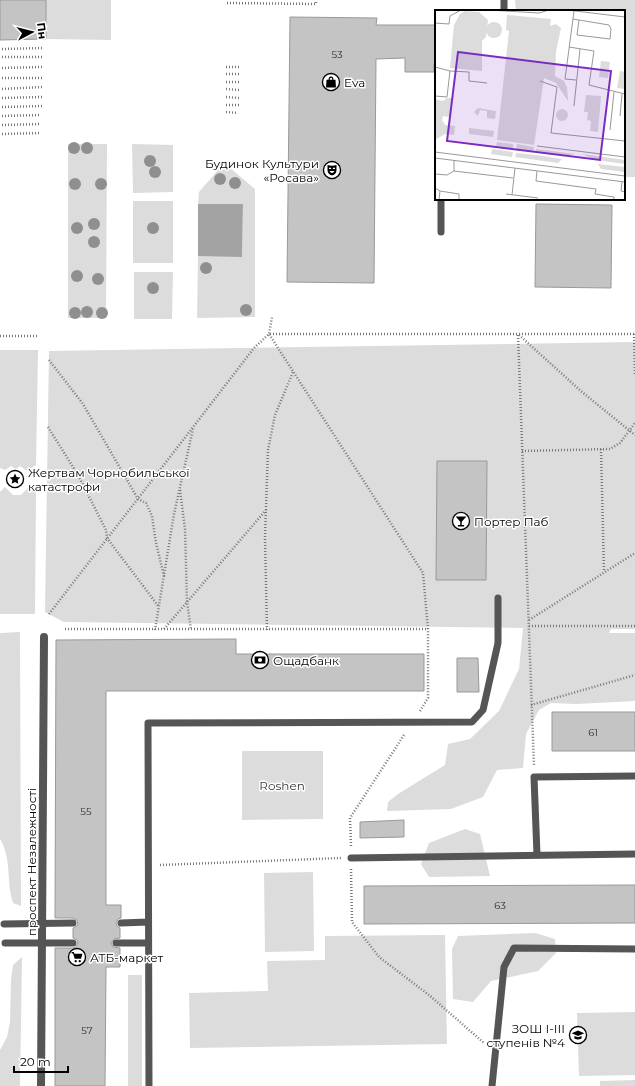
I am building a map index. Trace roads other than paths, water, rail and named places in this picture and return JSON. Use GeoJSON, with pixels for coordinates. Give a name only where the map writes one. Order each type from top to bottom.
{"type":"FeatureCollection","features":[{"type":"Feature","properties":{"kind":"street","name":"проспект Незалежності"},"geometry":{"type":"LineString","coordinates":[[41,1086],[44,637]]}},
{"type":"Feature","properties":{"kind":"lane"},"geometry":{"type":"LineString","coordinates":[[441,200],[441,232]]}},
{"type":"Feature","properties":{"kind":"lane"},"geometry":{"type":"LineString","coordinates":[[149,1086],[148,723],[472,722],[483,710],[498,643],[498,598]]}},
{"type":"Feature","properties":{"kind":"lane"},"geometry":{"type":"LineString","coordinates":[[537,855],[534,777],[635,776]]}},
{"type":"Feature","properties":{"kind":"lane"},"geometry":{"type":"LineString","coordinates":[[351,858],[635,854]]}},
{"type":"Feature","properties":{"kind":"lane"},"geometry":{"type":"LineString","coordinates":[[121,922],[148,922]]}},
{"type":"Feature","properties":{"kind":"lane"},"geometry":{"type":"LineString","coordinates":[[4,924],[73,923]]}},
{"type":"Feature","properties":{"kind":"lane"},"geometry":{"type":"LineString","coordinates":[[5,943],[73,943]]}},
{"type":"Feature","properties":{"kind":"lane"},"geometry":{"type":"LineString","coordinates":[[116,943],[148,943]]}},
{"type":"Feature","properties":{"kind":"lane"},"geometry":{"type":"LineString","coordinates":[[492,1086],[504,967],[514,948],[635,949]]}},
{"type":"Feature","properties":{"kind":"place","name":"Eva"},"geometry":{"type":"Point","coordinates":[331,82]}},
{"type":"Feature","properties":{"kind":"place","name":"Будинок Культури «Росава»"},"geometry":{"type":"Point","coordinates":[332,170]}},
{"type":"Feature","properties":{"kind":"place","name":"Жертвам Чорнобильської катастрофи"},"geometry":{"type":"Point","coordinates":[15,479]}},
{"type":"Feature","properties":{"kind":"place","name":"Портер Паб"},"geometry":{"type":"Point","coordinates":[461,521]}},
{"type":"Feature","properties":{"kind":"place","name":"Ощадбанк"},"geometry":{"type":"Point","coordinates":[260,660]}},
{"type":"Feature","properties":{"kind":"place","name":"АТБ-маркет"},"geometry":{"type":"Point","coordinates":[77,957]}},
{"type":"Feature","properties":{"kind":"place","name":"ЗОШ І-ІІІ ступенів №4"},"geometry":{"type":"Point","coordinates":[578,1035]}},
{"type":"Feature","properties":{"kind":"park label","name":"Roshen"},"geometry":{"type":"Point","coordinates":[282,785]}}]}
